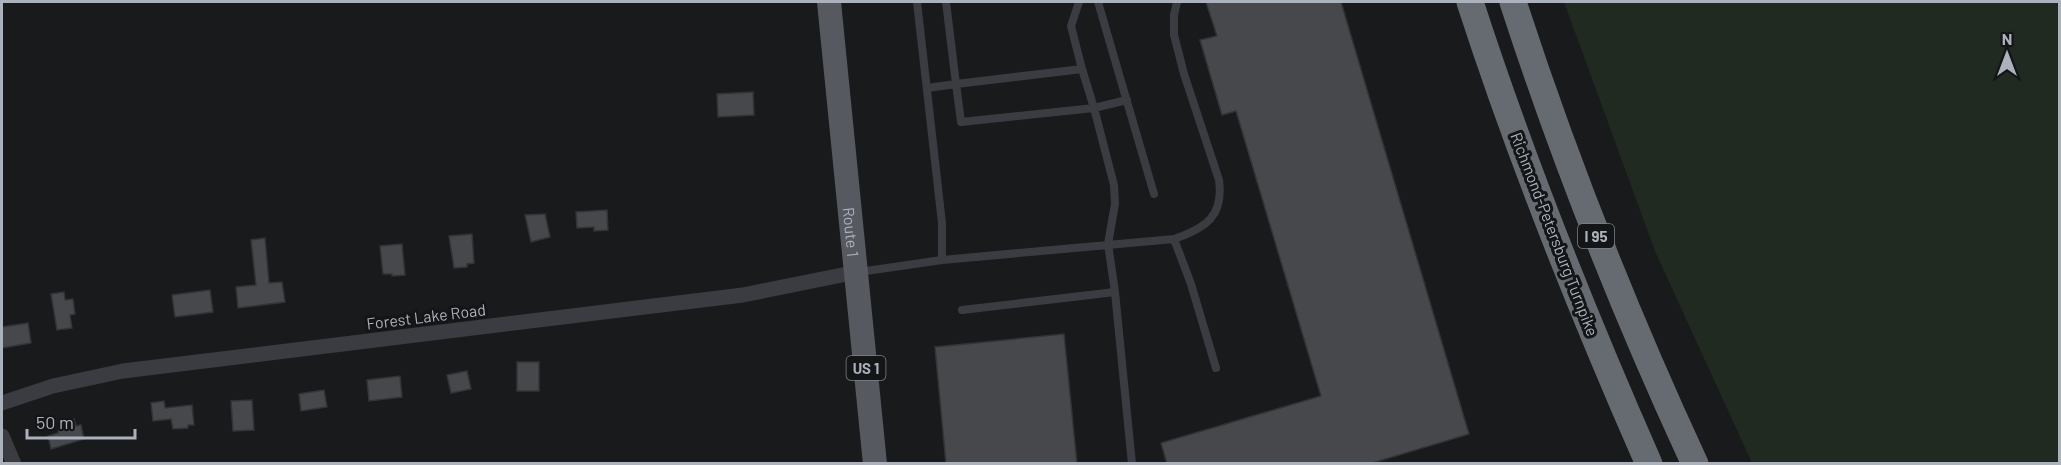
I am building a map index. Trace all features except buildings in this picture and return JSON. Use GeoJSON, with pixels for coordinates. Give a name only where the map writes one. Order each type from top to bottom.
{"type":"FeatureCollection","features":[{"type":"Feature","properties":{"kind":"highway","name":"Richmond-Petersburg Turnpike"},"geometry":{"type":"LineString","coordinates":[[1470,2],[1512,126],[1559,250],[1649,464]]}},
{"type":"Feature","properties":{"kind":"highway","name":"I 95"},"geometry":{"type":"LineString","coordinates":[[1513,2],[1543,95],[1587,214],[1653,375],[1695,464]]}},
{"type":"Feature","properties":{"kind":"main road","name":"Route 1"},"geometry":{"type":"LineString","coordinates":[[830,2],[875,464]]}},
{"type":"Feature","properties":{"kind":"street","name":"Forest Lake Road"},"geometry":{"type":"LineString","coordinates":[[2,403],[52,386],[123,371],[743,295],[857,272]]}},
{"type":"Feature","properties":{"kind":"street"},"geometry":{"type":"LineString","coordinates":[[2,436],[14,464]]}},
{"type":"Feature","properties":{"kind":"lane"},"geometry":{"type":"LineString","coordinates":[[917,2],[942,223],[942,261]]}},
{"type":"Feature","properties":{"kind":"lane"},"geometry":{"type":"LineString","coordinates":[[952,2],[946,2],[961,122],[1094,108],[1127,100]]}},
{"type":"Feature","properties":{"kind":"lane"},"geometry":{"type":"LineString","coordinates":[[1079,2],[1071,26],[1114,185],[1114,204],[1108,244],[1132,464]]}},
{"type":"Feature","properties":{"kind":"lane"},"geometry":{"type":"LineString","coordinates":[[1098,2],[1154,194]]}},
{"type":"Feature","properties":{"kind":"lane"},"geometry":{"type":"LineString","coordinates":[[857,272],[942,261],[1174,239],[1204,225],[1220,206],[1221,192],[1174,35],[1174,15],[1177,2]]}},
{"type":"Feature","properties":{"kind":"lane"},"geometry":{"type":"LineString","coordinates":[[927,88],[1082,69]]}},
{"type":"Feature","properties":{"kind":"lane"},"geometry":{"type":"LineString","coordinates":[[1174,239],[1191,284],[1216,368]]}},
{"type":"Feature","properties":{"kind":"lane"},"geometry":{"type":"LineString","coordinates":[[962,310],[1115,292]]}},
{"type":"Feature","properties":{"kind":"shaded area"},"geometry":{"type":"Polygon","coordinates":[[[1564,2],[2059,2],[2059,463],[1752,463],[1655,251],[1564,2]]]}}]}
